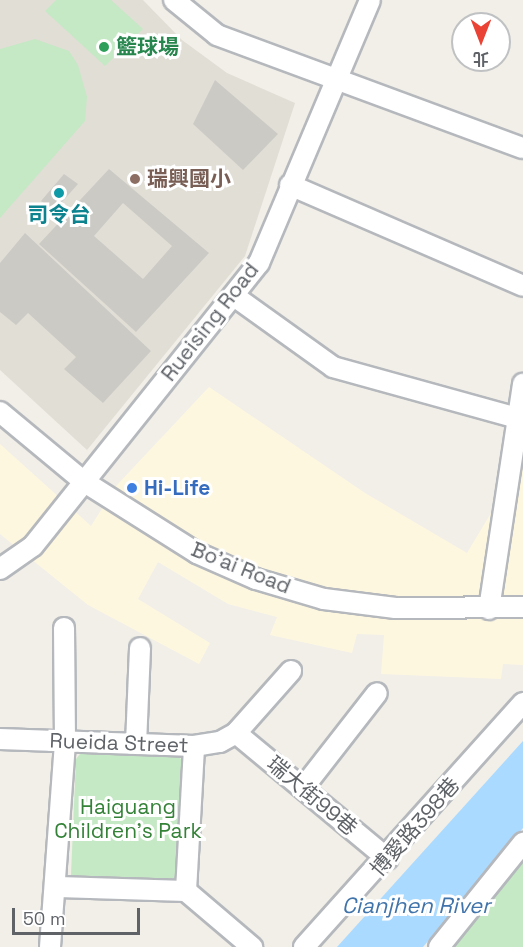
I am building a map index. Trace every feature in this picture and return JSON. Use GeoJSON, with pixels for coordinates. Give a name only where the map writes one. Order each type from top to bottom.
{"type":"FeatureCollection","features":[{"type":"Feature","properties":{"kind":"street"},"geometry":{"type":"LineString","coordinates":[[174,0],[217,35],[523,148]]}},
{"type":"Feature","properties":{"kind":"street","name":"Rueising Road"},"geometry":{"type":"LineString","coordinates":[[0,569],[33,546],[259,263],[370,0]]}},
{"type":"Feature","properties":{"kind":"street"},"geometry":{"type":"LineString","coordinates":[[290,185],[523,286]]}},
{"type":"Feature","properties":{"kind":"street"},"geometry":{"type":"LineString","coordinates":[[234,296],[333,367],[517,418]]}},
{"type":"Feature","properties":{"kind":"street"},"geometry":{"type":"LineString","coordinates":[[489,609],[523,384]]}},
{"type":"Feature","properties":{"kind":"street","name":"Bo'ai Road"},"geometry":{"type":"LineString","coordinates":[[0,412],[83,482],[197,553],[256,579],[324,599],[395,608],[523,607]]}},
{"type":"Feature","properties":{"kind":"street"},"geometry":{"type":"LineString","coordinates":[[50,947],[58,887],[65,741],[64,628]]}},
{"type":"Feature","properties":{"kind":"street"},"geometry":{"type":"LineString","coordinates":[[136,744],[140,648]]}},
{"type":"Feature","properties":{"kind":"street"},"geometry":{"type":"LineString","coordinates":[[236,733],[291,671]]}},
{"type":"Feature","properties":{"kind":"street"},"geometry":{"type":"LineString","coordinates":[[303,788],[377,693]]}},
{"type":"Feature","properties":{"kind":"street","name":"博愛路398巷"},"geometry":{"type":"LineString","coordinates":[[303,947],[388,859],[523,703]]}},
{"type":"Feature","properties":{"kind":"street","name":"Rueida Street"},"geometry":{"type":"LineString","coordinates":[[0,738],[194,746],[220,742],[236,733]]}},
{"type":"Feature","properties":{"kind":"street","name":"瑞大街99巷"},"geometry":{"type":"LineString","coordinates":[[236,733],[388,859]]}},
{"type":"Feature","properties":{"kind":"street"},"geometry":{"type":"LineString","coordinates":[[186,891],[194,746]]}},
{"type":"Feature","properties":{"kind":"street"},"geometry":{"type":"LineString","coordinates":[[439,947],[523,843]]}},
{"type":"Feature","properties":{"kind":"street"},"geometry":{"type":"LineString","coordinates":[[58,887],[186,891],[252,947]]}},
{"type":"Feature","properties":{"kind":"shaded area","name":"瑞興國小"},"geometry":{"type":"Polygon","coordinates":[[[0,0],[143,0],[182,40],[227,73],[295,103],[245,256],[87,450],[0,370],[0,0]]]}},
{"type":"Feature","properties":{"kind":"shaded area"},"geometry":{"type":"Polygon","coordinates":[[[209,387],[365,493],[467,553],[523,460],[523,665],[503,664],[501,679],[381,674],[384,635],[357,634],[352,653],[270,635],[277,617],[228,604],[158,562],[138,599],[210,643],[199,664],[88,605],[0,534],[0,444],[91,526],[117,485],[209,387]]]}},
{"type":"Feature","properties":{"kind":"green space","name":"籃球場"},"geometry":{"type":"Polygon","coordinates":[[[56,0],[111,0],[143,29],[105,66],[45,11],[56,0]]]}},
{"type":"Feature","properties":{"kind":"green space"},"geometry":{"type":"Polygon","coordinates":[[[35,39],[69,51],[78,65],[87,97],[85,121],[0,218],[0,49],[35,39]]]}},
{"type":"Feature","properties":{"kind":"green space","name":"Haiguang Children's Park"},"geometry":{"type":"Polygon","coordinates":[[[84,749],[175,753],[186,764],[178,879],[168,885],[83,882],[71,875],[76,759],[84,749]]]}},
{"type":"Feature","properties":{"kind":"green space"},"geometry":{"type":"Polygon","coordinates":[[[523,854],[523,947],[446,947],[523,854]]]}},
{"type":"Feature","properties":{"kind":"water","name":"Cianjhen River"},"geometry":{"type":"Polygon","coordinates":[[[523,741],[523,828],[423,947],[337,947],[523,741]]]}},
{"type":"Feature","properties":{"kind":"building"},"geometry":{"type":"Polygon","coordinates":[[[215,80],[278,134],[243,170],[193,124],[215,80]]]}},
{"type":"Feature","properties":{"kind":"building"},"geometry":{"type":"Polygon","coordinates":[[[109,169],[209,253],[136,332],[39,244],[109,169]],[[123,203],[94,236],[143,279],[172,246],[123,203]]]}},
{"type":"Feature","properties":{"kind":"building","name":"司令台"},"geometry":{"type":"Polygon","coordinates":[[[64,174],[78,184],[54,211],[41,201],[64,174]]]}},
{"type":"Feature","properties":{"kind":"building"},"geometry":{"type":"Polygon","coordinates":[[[25,233],[151,351],[103,403],[64,369],[76,357],[28,313],[16,325],[0,312],[0,263],[25,233]]]}},
{"type":"Feature","properties":{"kind":"place","name":"籃球場"},"geometry":{"type":"Point","coordinates":[104,47]}},
{"type":"Feature","properties":{"kind":"place","name":"瑞興國小"},"geometry":{"type":"Point","coordinates":[135,179]}},
{"type":"Feature","properties":{"kind":"place","name":"司令台"},"geometry":{"type":"Point","coordinates":[59,193]}},
{"type":"Feature","properties":{"kind":"place","name":"Hi-Life"},"geometry":{"type":"Point","coordinates":[132,488]}}]}
